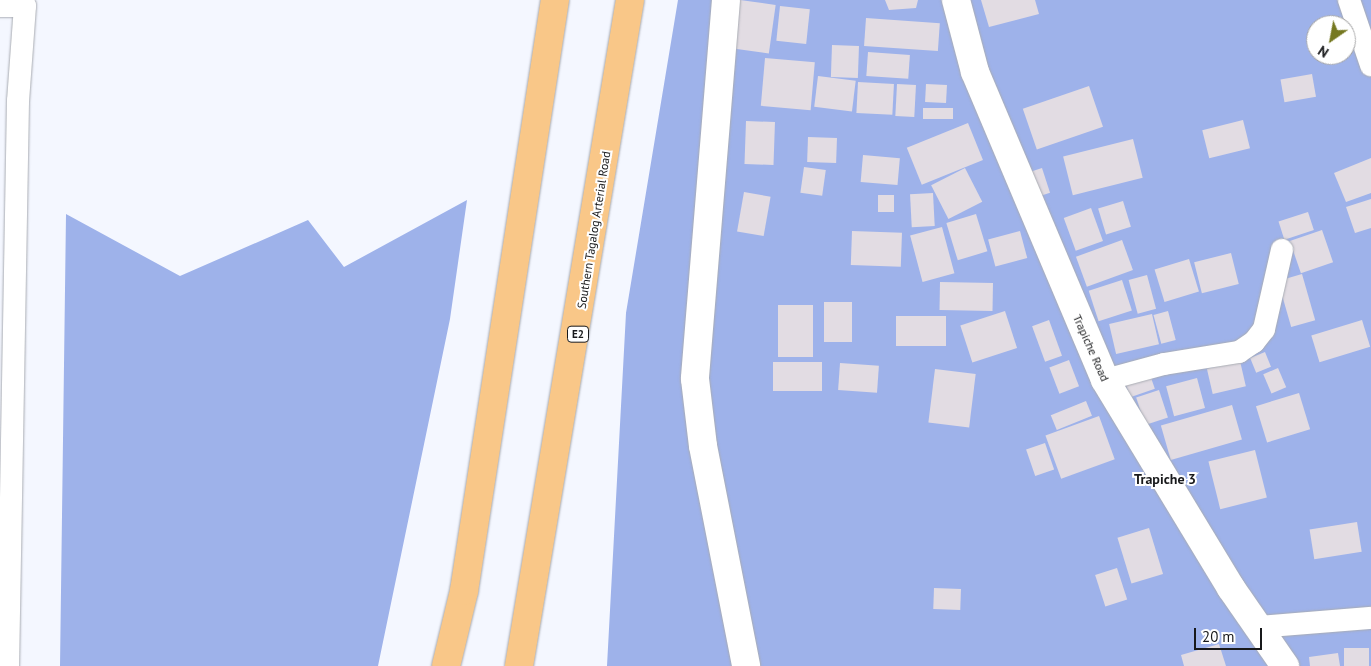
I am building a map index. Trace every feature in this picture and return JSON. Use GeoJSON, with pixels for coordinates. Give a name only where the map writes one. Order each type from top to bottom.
{"type":"FeatureCollection","features":[{"type":"Feature","properties":{"kind":"highway"},"geometry":{"type":"LineString","coordinates":[[446,666],[465,581],[555,0]]}},
{"type":"Feature","properties":{"kind":"highway","name":"Southern Tagalog Arterial Road"},"geometry":{"type":"LineString","coordinates":[[519,666],[630,0]]}},
{"type":"Feature","properties":{"kind":"street"},"geometry":{"type":"LineString","coordinates":[[726,0],[695,380],[703,446],[746,666]]}},
{"type":"Feature","properties":{"kind":"street","name":"Trapiche Road"},"geometry":{"type":"LineString","coordinates":[[956,0],[975,72],[1105,380],[1258,627],[1286,666]]}},
{"type":"Feature","properties":{"kind":"street"},"geometry":{"type":"LineString","coordinates":[[1349,0],[1371,65]]}},
{"type":"Feature","properties":{"kind":"street"},"geometry":{"type":"LineString","coordinates":[[0,6],[25,6],[9,102],[6,509],[8,666]]}},
{"type":"Feature","properties":{"kind":"street"},"geometry":{"type":"LineString","coordinates":[[1105,380],[1164,364],[1239,352],[1254,342],[1264,329],[1282,250]]}},
{"type":"Feature","properties":{"kind":"street"},"geometry":{"type":"LineString","coordinates":[[1258,627],[1371,618]]}},
{"type":"Feature","properties":{"kind":"shaded area"},"geometry":{"type":"Polygon","coordinates":[[[678,0],[1371,0],[1371,666],[607,666],[626,313],[678,0]]]}},
{"type":"Feature","properties":{"kind":"shaded area"},"geometry":{"type":"Polygon","coordinates":[[[467,200],[450,319],[378,666],[60,666],[66,214],[180,276],[308,220],[344,267],[467,200]]]}},
{"type":"Feature","properties":{"kind":"building"},"geometry":{"type":"Polygon","coordinates":[[[740,0],[776,5],[769,54],[733,49],[740,0]]]}},
{"type":"Feature","properties":{"kind":"building"},"geometry":{"type":"Polygon","coordinates":[[[885,0],[918,0],[916,8],[889,10],[885,0]]]}},
{"type":"Feature","properties":{"kind":"building"},"geometry":{"type":"Polygon","coordinates":[[[981,0],[1035,0],[1039,14],[989,27],[981,0]]]}},
{"type":"Feature","properties":{"kind":"building"},"geometry":{"type":"Polygon","coordinates":[[[780,6],[810,9],[806,44],[776,41],[780,6]]]}},
{"type":"Feature","properties":{"kind":"building"},"geometry":{"type":"Polygon","coordinates":[[[866,18],[940,23],[938,51],[864,46],[866,18]]]}},
{"type":"Feature","properties":{"kind":"building"},"geometry":{"type":"Polygon","coordinates":[[[832,45],[859,46],[858,78],[831,77],[832,45]]]}},
{"type":"Feature","properties":{"kind":"building"},"geometry":{"type":"Polygon","coordinates":[[[868,52],[910,55],[908,79],[866,76],[868,52]]]}},
{"type":"Feature","properties":{"kind":"building"},"geometry":{"type":"Polygon","coordinates":[[[765,58],[815,62],[811,110],[761,106],[765,58]]]}},
{"type":"Feature","properties":{"kind":"building"},"geometry":{"type":"Polygon","coordinates":[[[1312,74],[1316,97],[1284,102],[1280,80],[1312,74]]]}},
{"type":"Feature","properties":{"kind":"building"},"geometry":{"type":"Polygon","coordinates":[[[818,76],[856,81],[852,111],[814,107],[818,76]]]}},
{"type":"Feature","properties":{"kind":"building"},"geometry":{"type":"Polygon","coordinates":[[[858,82],[894,84],[892,115],[856,113],[858,82]]]}},
{"type":"Feature","properties":{"kind":"building"},"geometry":{"type":"Polygon","coordinates":[[[897,84],[916,85],[914,117],[895,116],[897,84]]]}},
{"type":"Feature","properties":{"kind":"building"},"geometry":{"type":"Polygon","coordinates":[[[926,84],[947,85],[946,103],[925,102],[926,84]]]}},
{"type":"Feature","properties":{"kind":"building"},"geometry":{"type":"Polygon","coordinates":[[[1089,86],[1103,127],[1037,149],[1023,109],[1089,86]]]}},
{"type":"Feature","properties":{"kind":"building"},"geometry":{"type":"Polygon","coordinates":[[[923,108],[953,108],[953,119],[923,119],[923,108]]]}},
{"type":"Feature","properties":{"kind":"building"},"geometry":{"type":"Polygon","coordinates":[[[1243,120],[1250,148],[1209,158],[1202,130],[1243,120]]]}},
{"type":"Feature","properties":{"kind":"building"},"geometry":{"type":"Polygon","coordinates":[[[746,121],[775,122],[773,165],[744,164],[746,121]]]}},
{"type":"Feature","properties":{"kind":"building"},"geometry":{"type":"Polygon","coordinates":[[[968,123],[983,160],[922,185],[907,148],[968,123]]]}},
{"type":"Feature","properties":{"kind":"building"},"geometry":{"type":"Polygon","coordinates":[[[808,137],[837,138],[836,163],[807,162],[808,137]]]}},
{"type":"Feature","properties":{"kind":"building"},"geometry":{"type":"Polygon","coordinates":[[[1133,139],[1143,178],[1073,195],[1063,156],[1133,139]]]}},
{"type":"Feature","properties":{"kind":"building"},"geometry":{"type":"Polygon","coordinates":[[[863,155],[900,158],[898,185],[861,182],[863,155]]]}},
{"type":"Feature","properties":{"kind":"building"},"geometry":{"type":"Polygon","coordinates":[[[1371,158],[1371,193],[1346,202],[1334,173],[1371,158]]]}},
{"type":"Feature","properties":{"kind":"building"},"geometry":{"type":"Polygon","coordinates":[[[804,167],[826,170],[822,196],[800,193],[804,167]]]}},
{"type":"Feature","properties":{"kind":"building"},"geometry":{"type":"Polygon","coordinates":[[[965,168],[982,202],[948,219],[931,185],[965,168]]]}},
{"type":"Feature","properties":{"kind":"building"},"geometry":{"type":"Polygon","coordinates":[[[1042,168],[1050,193],[1030,199],[1022,174],[1042,168]]]}},
{"type":"Feature","properties":{"kind":"building"},"geometry":{"type":"Polygon","coordinates":[[[744,192],[771,197],[764,236],[737,231],[744,192]]]}},
{"type":"Feature","properties":{"kind":"building"},"geometry":{"type":"Polygon","coordinates":[[[933,193],[935,226],[912,227],[910,194],[933,193]]]}},
{"type":"Feature","properties":{"kind":"building"},"geometry":{"type":"Polygon","coordinates":[[[878,195],[894,195],[894,212],[878,212],[878,195]]]}},
{"type":"Feature","properties":{"kind":"building"},"geometry":{"type":"Polygon","coordinates":[[[1371,199],[1371,228],[1355,233],[1346,207],[1371,199]]]}},
{"type":"Feature","properties":{"kind":"building"},"geometry":{"type":"Polygon","coordinates":[[[1123,201],[1131,227],[1106,234],[1098,209],[1123,201]]]}},
{"type":"Feature","properties":{"kind":"building"},"geometry":{"type":"Polygon","coordinates":[[[1091,208],[1103,241],[1076,251],[1064,218],[1091,208]]]}},
{"type":"Feature","properties":{"kind":"building"},"geometry":{"type":"Polygon","coordinates":[[[1308,212],[1314,230],[1284,240],[1279,222],[1308,212]]]}},
{"type":"Feature","properties":{"kind":"building"},"geometry":{"type":"Polygon","coordinates":[[[976,214],[987,251],[958,260],[946,223],[976,214]]]}},
{"type":"Feature","properties":{"kind":"building"},"geometry":{"type":"Polygon","coordinates":[[[942,227],[954,273],[923,282],[910,236],[942,227]]]}},
{"type":"Feature","properties":{"kind":"building"},"geometry":{"type":"Polygon","coordinates":[[[1322,230],[1333,262],[1301,273],[1290,241],[1322,230]]]}},
{"type":"Feature","properties":{"kind":"building"},"geometry":{"type":"Polygon","coordinates":[[[852,231],[902,233],[901,267],[851,265],[852,231]]]}},
{"type":"Feature","properties":{"kind":"building"},"geometry":{"type":"Polygon","coordinates":[[[1020,231],[1027,258],[995,267],[988,240],[1020,231]]]}},
{"type":"Feature","properties":{"kind":"building"},"geometry":{"type":"Polygon","coordinates":[[[1122,240],[1133,270],[1087,287],[1076,257],[1122,240]]]}},
{"type":"Feature","properties":{"kind":"building"},"geometry":{"type":"Polygon","coordinates":[[[1231,253],[1239,284],[1202,293],[1194,262],[1231,253]]]}},
{"type":"Feature","properties":{"kind":"building"},"geometry":{"type":"Polygon","coordinates":[[[1189,259],[1199,292],[1165,302],[1155,270],[1189,259]]]}},
{"type":"Feature","properties":{"kind":"building"},"geometry":{"type":"Polygon","coordinates":[[[1302,274],[1315,320],[1291,327],[1278,281],[1302,274]]]}},
{"type":"Feature","properties":{"kind":"building"},"geometry":{"type":"Polygon","coordinates":[[[1147,275],[1156,309],[1138,314],[1129,280],[1147,275]]]}},
{"type":"Feature","properties":{"kind":"building"},"geometry":{"type":"Polygon","coordinates":[[[1122,280],[1132,310],[1099,321],[1089,291],[1122,280]]]}},
{"type":"Feature","properties":{"kind":"building"},"geometry":{"type":"Polygon","coordinates":[[[940,282],[993,283],[993,311],[940,310],[940,282]]]}},
{"type":"Feature","properties":{"kind":"building"},"geometry":{"type":"Polygon","coordinates":[[[824,302],[852,302],[852,342],[824,342],[824,302]]]}},
{"type":"Feature","properties":{"kind":"building"},"geometry":{"type":"Polygon","coordinates":[[[778,305],[813,305],[813,357],[778,357],[778,305]]]}},
{"type":"Feature","properties":{"kind":"building"},"geometry":{"type":"Polygon","coordinates":[[[1005,311],[1017,348],[972,363],[960,326],[1005,311]]]}},
{"type":"Feature","properties":{"kind":"building"},"geometry":{"type":"Polygon","coordinates":[[[1168,311],[1176,340],[1161,344],[1154,315],[1168,311]]]}},
{"type":"Feature","properties":{"kind":"building"},"geometry":{"type":"Polygon","coordinates":[[[1152,314],[1159,344],[1116,354],[1109,324],[1152,314]]]}},
{"type":"Feature","properties":{"kind":"building"},"geometry":{"type":"Polygon","coordinates":[[[896,316],[946,316],[946,346],[896,346],[896,316]]]}},
{"type":"Feature","properties":{"kind":"building"},"geometry":{"type":"Polygon","coordinates":[[[1049,320],[1062,356],[1045,362],[1032,326],[1049,320]]]}},
{"type":"Feature","properties":{"kind":"building"},"geometry":{"type":"Polygon","coordinates":[[[1362,320],[1370,347],[1320,362],[1311,335],[1362,320]]]}},
{"type":"Feature","properties":{"kind":"building"},"geometry":{"type":"Polygon","coordinates":[[[1265,352],[1271,367],[1256,373],[1250,358],[1265,352]]]}},
{"type":"Feature","properties":{"kind":"building"},"geometry":{"type":"Polygon","coordinates":[[[1069,360],[1079,386],[1059,394],[1049,368],[1069,360]]]}},
{"type":"Feature","properties":{"kind":"building"},"geometry":{"type":"Polygon","coordinates":[[[1240,361],[1246,386],[1213,394],[1207,369],[1240,361]]]}},
{"type":"Feature","properties":{"kind":"building"},"geometry":{"type":"Polygon","coordinates":[[[773,362],[822,362],[822,391],[773,391],[773,362]]]}},
{"type":"Feature","properties":{"kind":"building"},"geometry":{"type":"Polygon","coordinates":[[[840,363],[879,366],[877,393],[838,390],[840,363]]]}},
{"type":"Feature","properties":{"kind":"building"},"geometry":{"type":"Polygon","coordinates":[[[1278,368],[1286,387],[1271,394],[1263,374],[1278,368]]]}},
{"type":"Feature","properties":{"kind":"building"},"geometry":{"type":"Polygon","coordinates":[[[935,369],[976,374],[969,428],[928,423],[935,369]]]}},
{"type":"Feature","properties":{"kind":"building"},"geometry":{"type":"Polygon","coordinates":[[[1148,369],[1155,389],[1130,397],[1123,377],[1148,369]]]}},
{"type":"Feature","properties":{"kind":"building"},"geometry":{"type":"Polygon","coordinates":[[[1197,378],[1205,408],[1174,416],[1166,386],[1197,378]]]}},
{"type":"Feature","properties":{"kind":"building"},"geometry":{"type":"Polygon","coordinates":[[[1159,390],[1168,418],[1145,425],[1136,397],[1159,390]]]}},
{"type":"Feature","properties":{"kind":"building"},"geometry":{"type":"Polygon","coordinates":[[[1299,393],[1310,429],[1267,442],[1256,406],[1299,393]]]}},
{"type":"Feature","properties":{"kind":"building"},"geometry":{"type":"Polygon","coordinates":[[[1086,401],[1092,416],[1057,430],[1051,415],[1086,401]]]}},
{"type":"Feature","properties":{"kind":"building"},"geometry":{"type":"Polygon","coordinates":[[[1232,405],[1242,440],[1171,460],[1161,425],[1232,405]]]}},
{"type":"Feature","properties":{"kind":"building"},"geometry":{"type":"Polygon","coordinates":[[[1099,416],[1115,459],[1061,479],[1045,435],[1099,416]]]}},
{"type":"Feature","properties":{"kind":"building"},"geometry":{"type":"Polygon","coordinates":[[[1045,443],[1054,469],[1035,476],[1026,450],[1045,443]]]}},
{"type":"Feature","properties":{"kind":"building"},"geometry":{"type":"Polygon","coordinates":[[[1255,450],[1267,498],[1220,509],[1208,462],[1255,450]]]}},
{"type":"Feature","properties":{"kind":"building"},"geometry":{"type":"Polygon","coordinates":[[[1357,522],[1362,552],[1314,559],[1310,530],[1357,522]]]}},
{"type":"Feature","properties":{"kind":"building"},"geometry":{"type":"Polygon","coordinates":[[[1149,528],[1163,574],[1131,584],[1117,538],[1149,528]]]}},
{"type":"Feature","properties":{"kind":"building"},"geometry":{"type":"Polygon","coordinates":[[[1117,568],[1127,599],[1105,606],[1095,575],[1117,568]]]}},
{"type":"Feature","properties":{"kind":"building"},"geometry":{"type":"Polygon","coordinates":[[[934,588],[961,589],[960,610],[933,609],[934,588]]]}},
{"type":"Feature","properties":{"kind":"building"},"geometry":{"type":"Polygon","coordinates":[[[1219,644],[1226,666],[1184,666],[1181,655],[1219,644]]]}},
{"type":"Feature","properties":{"kind":"building"},"geometry":{"type":"Polygon","coordinates":[[[1344,648],[1369,648],[1369,666],[1344,666],[1344,648]]]}},
{"type":"Feature","properties":{"kind":"building"},"geometry":{"type":"Polygon","coordinates":[[[1338,653],[1340,666],[1310,666],[1309,657],[1338,653]]]}},
{"type":"Feature","properties":{"kind":"district","name":"Trapiche 3"},"geometry":{"type":"Point","coordinates":[1165,479]}}]}
